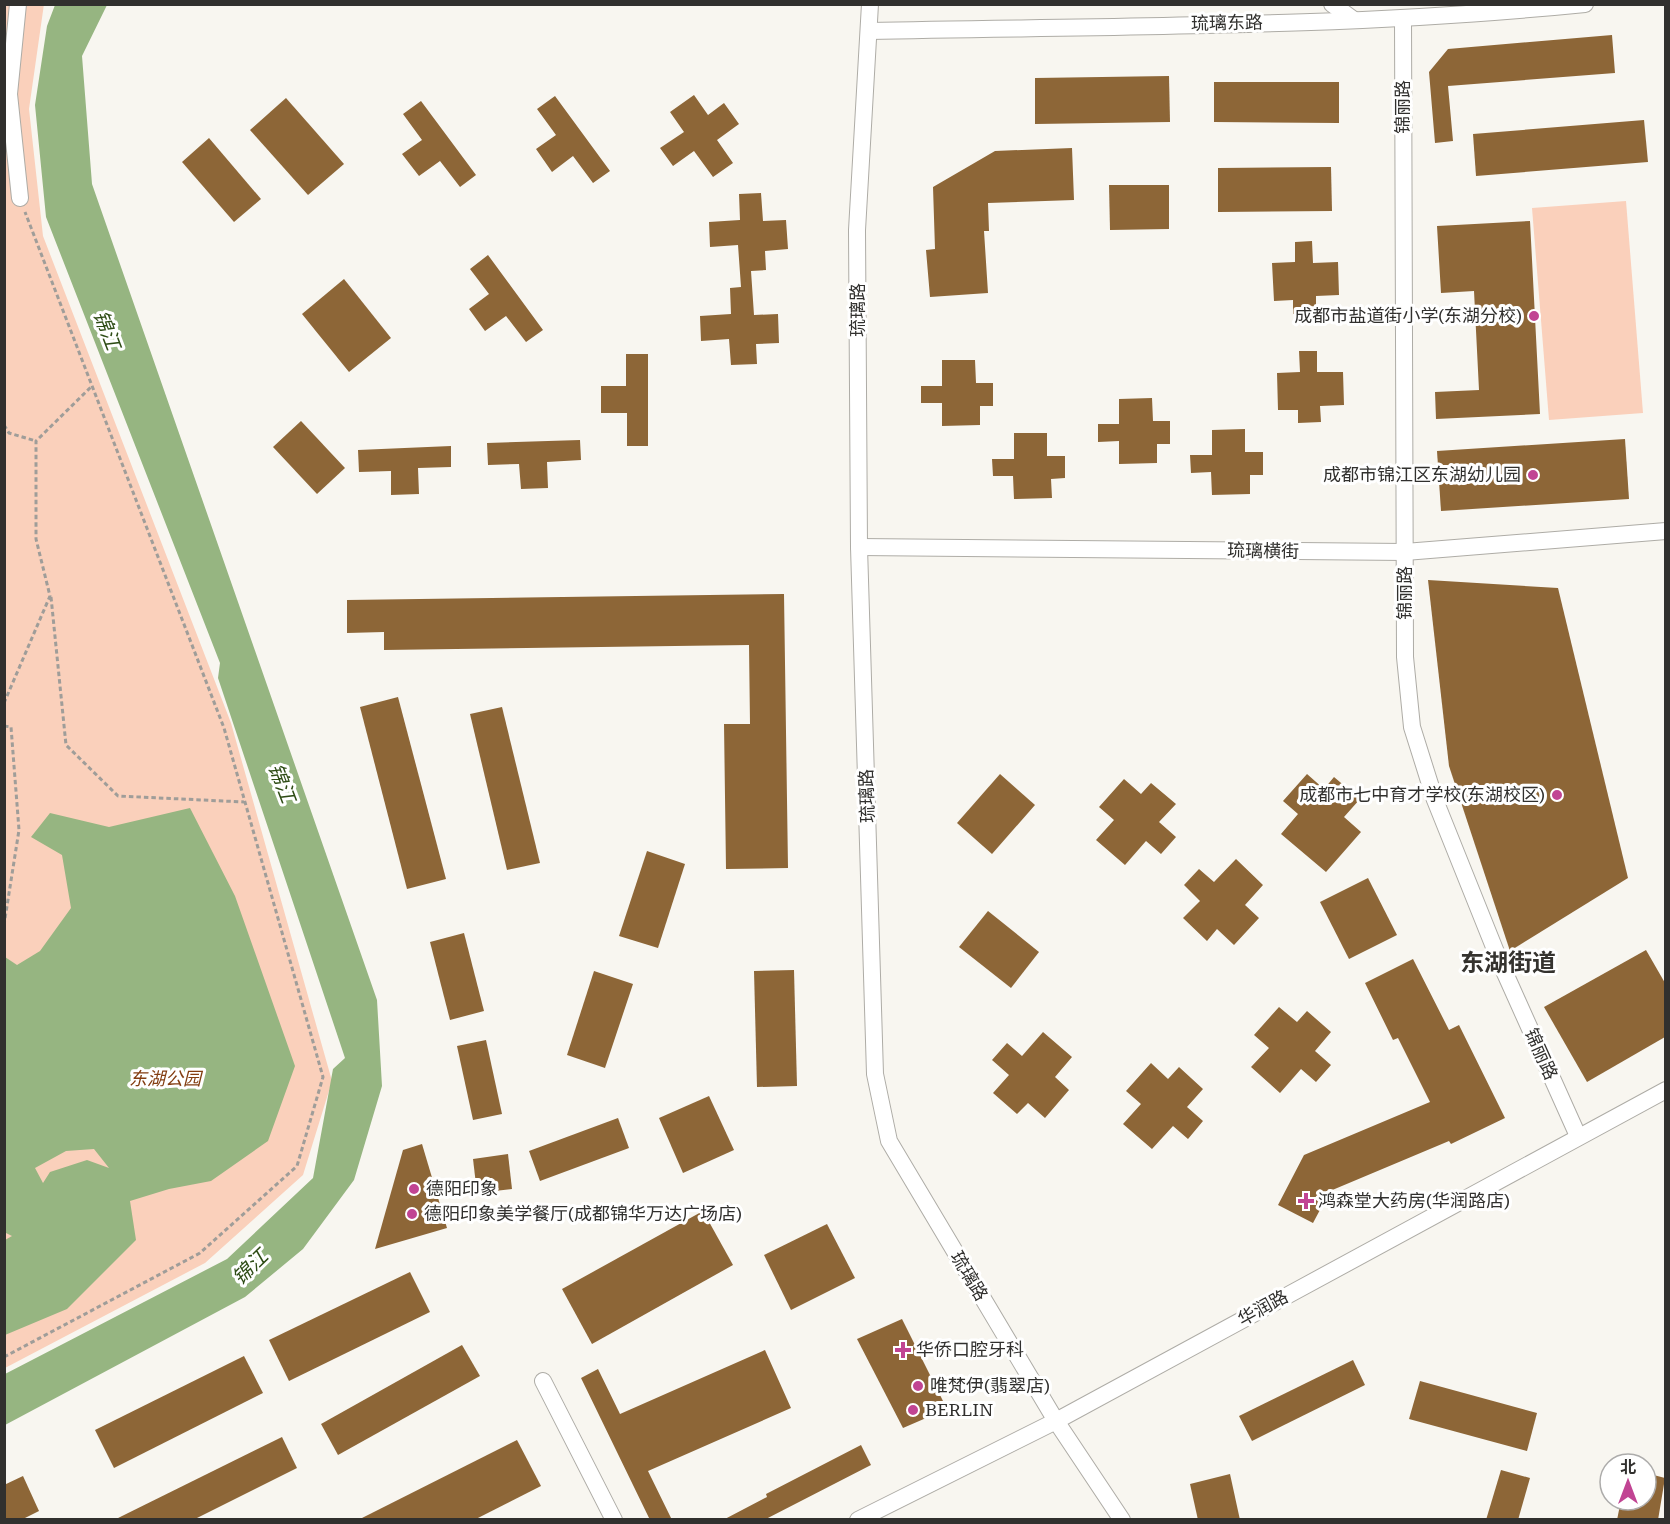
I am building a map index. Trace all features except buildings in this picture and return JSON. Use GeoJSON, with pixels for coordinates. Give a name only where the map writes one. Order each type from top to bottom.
{"type":"FeatureCollection","features":[{"type":"Feature","properties":{"kind":"street"},"geometry":{"type":"LineString","coordinates":[[18,4],[9,94],[20,198]]}},
{"type":"Feature","properties":{"kind":"street","name":"琉璃路"},"geometry":{"type":"LineString","coordinates":[[870,4],[857,230],[859,547],[875,1074],[889,1141],[1056,1421],[1122,1520]]}},
{"type":"Feature","properties":{"kind":"street"},"geometry":{"type":"LineString","coordinates":[[1332,4],[1354,20]]}},
{"type":"Feature","properties":{"kind":"street","name":"琉璃东路"},"geometry":{"type":"LineString","coordinates":[[869,31],[1354,20],[1493,14],[1585,4]]}},
{"type":"Feature","properties":{"kind":"street","name":"锦丽路"},"geometry":{"type":"LineString","coordinates":[[1403,18],[1405,657],[1412,727],[1435,800],[1500,962],[1578,1136]]}},
{"type":"Feature","properties":{"kind":"street","name":"琉璃横街"},"geometry":{"type":"LineString","coordinates":[[859,547],[1405,552],[1665,531]]}},
{"type":"Feature","properties":{"kind":"street","name":"华润路"},"geometry":{"type":"LineString","coordinates":[[858,1520],[1056,1421],[1665,1090]]}},
{"type":"Feature","properties":{"kind":"street"},"geometry":{"type":"LineString","coordinates":[[543,1381],[614,1520]]}},
{"type":"Feature","properties":{"kind":"path"},"geometry":{"type":"LineString","coordinates":[[4,1357],[200,1253],[297,1166],[323,1077],[224,728],[20,198]]}},
{"type":"Feature","properties":{"kind":"path"},"geometry":{"type":"LineString","coordinates":[[91,387],[36,441],[36,539],[50,596],[66,745],[118,796],[245,802]]}},
{"type":"Feature","properties":{"kind":"path"},"geometry":{"type":"LineString","coordinates":[[4,425],[9,434],[36,441]]}},
{"type":"Feature","properties":{"kind":"path"},"geometry":{"type":"LineString","coordinates":[[4,704],[50,596]]}},
{"type":"Feature","properties":{"kind":"path"},"geometry":{"type":"LineString","coordinates":[[4,726],[11,727],[19,830],[4,925]]}},
{"type":"Feature","properties":{"kind":"green space","name":"东湖公园"},"geometry":{"type":"Polygon","coordinates":[[[44,4],[29,109],[43,236],[231,723],[332,1081],[303,1175],[205,1263],[5,1368],[4,5],[44,4]]]}},
{"type":"Feature","properties":{"kind":"green space"},"geometry":{"type":"Polygon","coordinates":[[[1626,201],[1643,413],[1549,420],[1532,208],[1626,201]]]}},
{"type":"Feature","properties":{"kind":"water","name":"锦江"},"geometry":{"type":"Polygon","coordinates":[[[55,5],[107,5],[82,56],[92,184],[377,1000],[382,1086],[354,1180],[303,1249],[245,1297],[5,1425],[5,1374],[227,1259],[313,1178],[333,1069],[345,1058],[218,678],[220,663],[46,217],[35,105],[47,26],[55,5]]]}},
{"type":"Feature","properties":{"kind":"water"},"geometry":{"type":"Polygon","coordinates":[[[190,808],[235,896],[295,1066],[268,1141],[211,1181],[169,1189],[130,1201],[136,1240],[67,1309],[5,1335],[5,1240],[12,1236],[4,1232],[5,957],[17,965],[40,951],[71,908],[62,855],[31,837],[50,813],[109,827],[190,808]],[[94,1149],[66,1151],[35,1168],[43,1183],[50,1172],[87,1160],[109,1168],[94,1149]]]}},
{"type":"Feature","properties":{"kind":"place","name":"成都市盐道街小学(东湖分校)"},"geometry":{"type":"Point","coordinates":[1534,316]}},
{"type":"Feature","properties":{"kind":"place","name":"成都市锦江区东湖幼儿园"},"geometry":{"type":"Point","coordinates":[1533,475]}},
{"type":"Feature","properties":{"kind":"place","name":"成都市七中育才学校(东湖校区)"},"geometry":{"type":"Point","coordinates":[1557,795]}},
{"type":"Feature","properties":{"kind":"place","name":"德阳印象"},"geometry":{"type":"Point","coordinates":[414,1189]}},
{"type":"Feature","properties":{"kind":"place","name":"鸿森堂大药房(华润路店)"},"geometry":{"type":"Point","coordinates":[1306,1201]}},
{"type":"Feature","properties":{"kind":"place","name":"德阳印象美学餐厅(成都锦华万达广场店)"},"geometry":{"type":"Point","coordinates":[412,1214]}},
{"type":"Feature","properties":{"kind":"place","name":"华侨口腔牙科"},"geometry":{"type":"Point","coordinates":[903,1350]}},
{"type":"Feature","properties":{"kind":"place","name":"唯梵伊(翡翠店)"},"geometry":{"type":"Point","coordinates":[918,1386]}},
{"type":"Feature","properties":{"kind":"place","name":"BERLIN"},"geometry":{"type":"Point","coordinates":[913,1410]}},
{"type":"Feature","properties":{"kind":"district","name":"东湖街道"},"geometry":{"type":"Point","coordinates":[1508,963]}}]}
